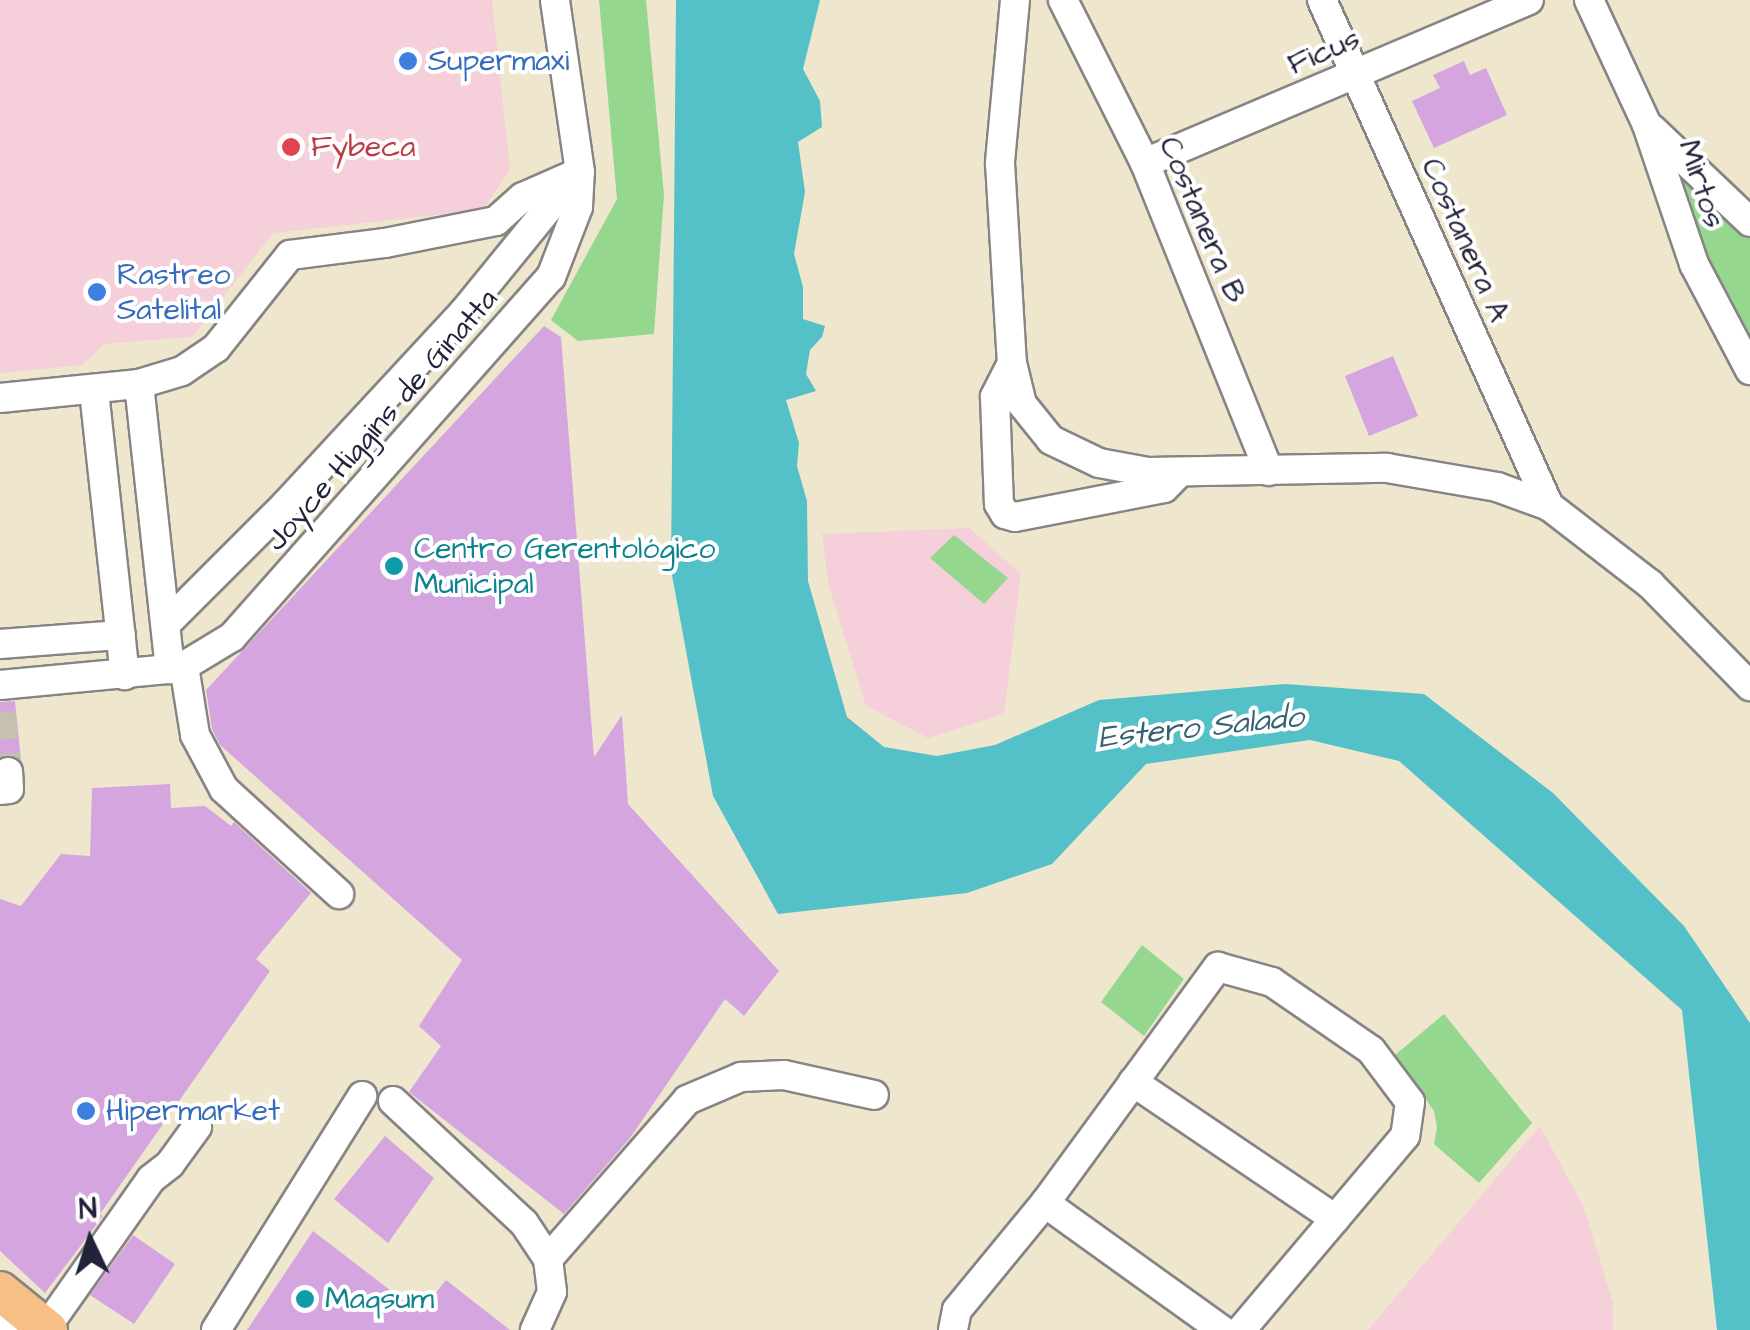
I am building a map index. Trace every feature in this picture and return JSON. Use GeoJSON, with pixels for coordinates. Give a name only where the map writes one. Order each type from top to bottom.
{"type":"FeatureCollection","features":[{"type":"Feature","properties":{"kind":"main road"},"geometry":{"type":"LineString","coordinates":[[0,1291],[35,1329]]}},
{"type":"Feature","properties":{"kind":"street","name":"Joyce Higgins de Ginatta"},"geometry":{"type":"LineString","coordinates":[[0,684],[177,667],[232,637],[551,277],[578,206],[580,172],[555,0]]}},
{"type":"Feature","properties":{"kind":"street"},"geometry":{"type":"LineString","coordinates":[[1016,0],[1000,162],[1012,364],[1028,414],[1066,450],[1118,467],[1178,474],[1415,470],[1476,480],[1550,506],[1670,602],[1750,686]]}},
{"type":"Feature","properties":{"kind":"street","name":"Costanera B"},"geometry":{"type":"LineString","coordinates":[[1063,0],[1145,163],[1269,471]]}},
{"type":"Feature","properties":{"kind":"street","name":"Costanera A"},"geometry":{"type":"LineString","coordinates":[[1322,0],[1550,506]]}},
{"type":"Feature","properties":{"kind":"street","name":"Ficus"},"geometry":{"type":"LineString","coordinates":[[1145,163],[1529,0]]}},
{"type":"Feature","properties":{"kind":"street","name":"Mirtos"},"geometry":{"type":"LineString","coordinates":[[1590,0],[1647,124],[1694,264],[1750,370]]}},
{"type":"Feature","properties":{"kind":"street","name":"Mirtos"},"geometry":{"type":"LineString","coordinates":[[1647,124],[1750,222]]}},
{"type":"Feature","properties":{"kind":"street"},"geometry":{"type":"LineString","coordinates":[[0,398],[94,391],[139,384],[182,371],[216,348],[290,255],[385,244],[496,221],[523,197],[580,172]]}},
{"type":"Feature","properties":{"kind":"street"},"geometry":{"type":"LineString","coordinates":[[166,624],[285,506],[463,313],[535,220],[580,172]]}},
{"type":"Feature","properties":{"kind":"street"},"geometry":{"type":"LineString","coordinates":[[1012,364],[995,396],[1000,504],[1005,514],[1015,517],[1164,488],[1178,474]]}},
{"type":"Feature","properties":{"kind":"street"},"geometry":{"type":"LineString","coordinates":[[139,384],[166,624],[195,735],[224,789],[340,894]]}},
{"type":"Feature","properties":{"kind":"street"},"geometry":{"type":"LineString","coordinates":[[94,391],[125,675]]}},
{"type":"Feature","properties":{"kind":"street"},"geometry":{"type":"LineString","coordinates":[[0,644],[120,635]]}},
{"type":"Feature","properties":{"kind":"street"},"geometry":{"type":"LineString","coordinates":[[0,704],[1,712]]}},
{"type":"Feature","properties":{"kind":"street"},"geometry":{"type":"LineString","coordinates":[[953,1330],[957,1310],[1045,1203],[1218,967],[1272,982],[1371,1050],[1410,1102],[1406,1136],[1241,1330]]}},
{"type":"Feature","properties":{"kind":"street"},"geometry":{"type":"LineString","coordinates":[[548,1259],[686,1100],[741,1077],[784,1075],[874,1095]]}},
{"type":"Feature","properties":{"kind":"street"},"geometry":{"type":"LineString","coordinates":[[1133,1082],[1334,1219]]}},
{"type":"Feature","properties":{"kind":"street"},"geometry":{"type":"LineString","coordinates":[[216,1330],[362,1096]]}},
{"type":"Feature","properties":{"kind":"street"},"geometry":{"type":"LineString","coordinates":[[393,1100],[524,1223],[548,1259],[552,1292],[534,1330]]}},
{"type":"Feature","properties":{"kind":"street"},"geometry":{"type":"LineString","coordinates":[[0,1320],[35,1329],[151,1179],[170,1164],[197,1127]]}},
{"type":"Feature","properties":{"kind":"street"},"geometry":{"type":"LineString","coordinates":[[1045,1203],[1222,1330]]}},
{"type":"Feature","properties":{"kind":"shaded area"},"geometry":{"type":"Polygon","coordinates":[[[0,0],[492,0],[510,169],[483,210],[273,233],[192,337],[104,344],[82,365],[0,373],[0,0]]]}},
{"type":"Feature","properties":{"kind":"shaded area"},"geometry":{"type":"Polygon","coordinates":[[[969,528],[1021,574],[1004,714],[928,738],[866,706],[828,583],[822,534],[969,528]]]}},
{"type":"Feature","properties":{"kind":"shaded area"},"geometry":{"type":"Polygon","coordinates":[[[1540,1126],[1584,1208],[1613,1303],[1613,1330],[1368,1330],[1540,1126]]]}},
{"type":"Feature","properties":{"kind":"green space"},"geometry":{"type":"Polygon","coordinates":[[[599,0],[646,0],[664,195],[654,334],[578,341],[551,320],[617,199],[599,0]]]}},
{"type":"Feature","properties":{"kind":"green space"},"geometry":{"type":"Polygon","coordinates":[[[1647,125],[1750,225],[1750,342],[1716,287],[1647,125]]]}},
{"type":"Feature","properties":{"kind":"green space"},"geometry":{"type":"Polygon","coordinates":[[[954,535],[1008,578],[984,604],[930,558],[954,535]]]}},
{"type":"Feature","properties":{"kind":"green space"},"geometry":{"type":"Polygon","coordinates":[[[1142,945],[1184,979],[1144,1036],[1101,1002],[1142,945]]]}},
{"type":"Feature","properties":{"kind":"green space"},"geometry":{"type":"Polygon","coordinates":[[[1444,1014],[1532,1123],[1479,1183],[1434,1144],[1434,1111],[1395,1055],[1444,1014]]]}},
{"type":"Feature","properties":{"kind":"water","name":"Estero Salado"},"geometry":{"type":"Polygon","coordinates":[[[676,0],[820,0],[803,69],[820,101],[822,127],[798,142],[805,192],[794,254],[803,287],[803,319],[825,326],[822,337],[810,350],[806,374],[816,391],[786,400],[799,443],[797,466],[807,501],[808,581],[847,717],[884,747],[937,756],[995,745],[1099,700],[1285,684],[1424,694],[1553,793],[1684,926],[1750,1023],[1750,1330],[1717,1330],[1682,1010],[1399,761],[1310,740],[1146,764],[1052,864],[967,893],[778,914],[713,796],[671,570],[676,0]]]}},
{"type":"Feature","properties":{"kind":"building"},"geometry":{"type":"Polygon","coordinates":[[[1464,61],[1470,75],[1486,68],[1507,115],[1434,148],[1412,101],[1440,88],[1433,75],[1464,61]]]}},
{"type":"Feature","properties":{"kind":"building"},"geometry":{"type":"Polygon","coordinates":[[[544,326],[561,337],[594,757],[622,715],[628,804],[779,971],[744,1016],[725,999],[630,1138],[564,1214],[409,1092],[441,1046],[419,1026],[462,960],[220,745],[212,729],[206,690],[544,326]]]}},
{"type":"Feature","properties":{"kind":"building"},"geometry":{"type":"Polygon","coordinates":[[[1393,356],[1418,416],[1369,436],[1345,376],[1393,356]]]}},
{"type":"Feature","properties":{"kind":"building"},"geometry":{"type":"Polygon","coordinates":[[[15,701],[21,761],[15,756],[0,757],[0,702],[15,701]]]}},
{"type":"Feature","properties":{"kind":"building","name":"Hipermarket"},"geometry":{"type":"Polygon","coordinates":[[[170,784],[171,808],[205,806],[231,826],[234,822],[311,893],[256,959],[270,971],[100,1214],[103,1216],[45,1293],[0,1251],[0,899],[21,906],[61,854],[90,856],[92,788],[170,784]]]}},
{"type":"Feature","properties":{"kind":"building"},"geometry":{"type":"Polygon","coordinates":[[[385,1136],[434,1178],[388,1243],[334,1199],[385,1136]]]}},
{"type":"Feature","properties":{"kind":"building"},"geometry":{"type":"Polygon","coordinates":[[[313,1231],[420,1313],[446,1280],[510,1330],[247,1330],[313,1231]]]}},
{"type":"Feature","properties":{"kind":"building"},"geometry":{"type":"Polygon","coordinates":[[[133,1235],[175,1264],[134,1324],[90,1295],[133,1235]]]}},
{"type":"Feature","properties":{"kind":"tunnel"},"geometry":{"type":"LineString","coordinates":[[1,712],[8,772]]}},
{"type":"Feature","properties":{"kind":"place","name":"Supermaxi"},"geometry":{"type":"Point","coordinates":[408,61]}},
{"type":"Feature","properties":{"kind":"place","name":"Fybeca"},"geometry":{"type":"Point","coordinates":[291,147]}},
{"type":"Feature","properties":{"kind":"place","name":"Rastreo Satelital"},"geometry":{"type":"Point","coordinates":[97,292]}},
{"type":"Feature","properties":{"kind":"place","name":"Centro Gerentológico Municipal"},"geometry":{"type":"Point","coordinates":[394,566]}},
{"type":"Feature","properties":{"kind":"place","name":"Hipermarket"},"geometry":{"type":"Point","coordinates":[86,1111]}},
{"type":"Feature","properties":{"kind":"place","name":"Maqsum"},"geometry":{"type":"Point","coordinates":[305,1299]}}]}
